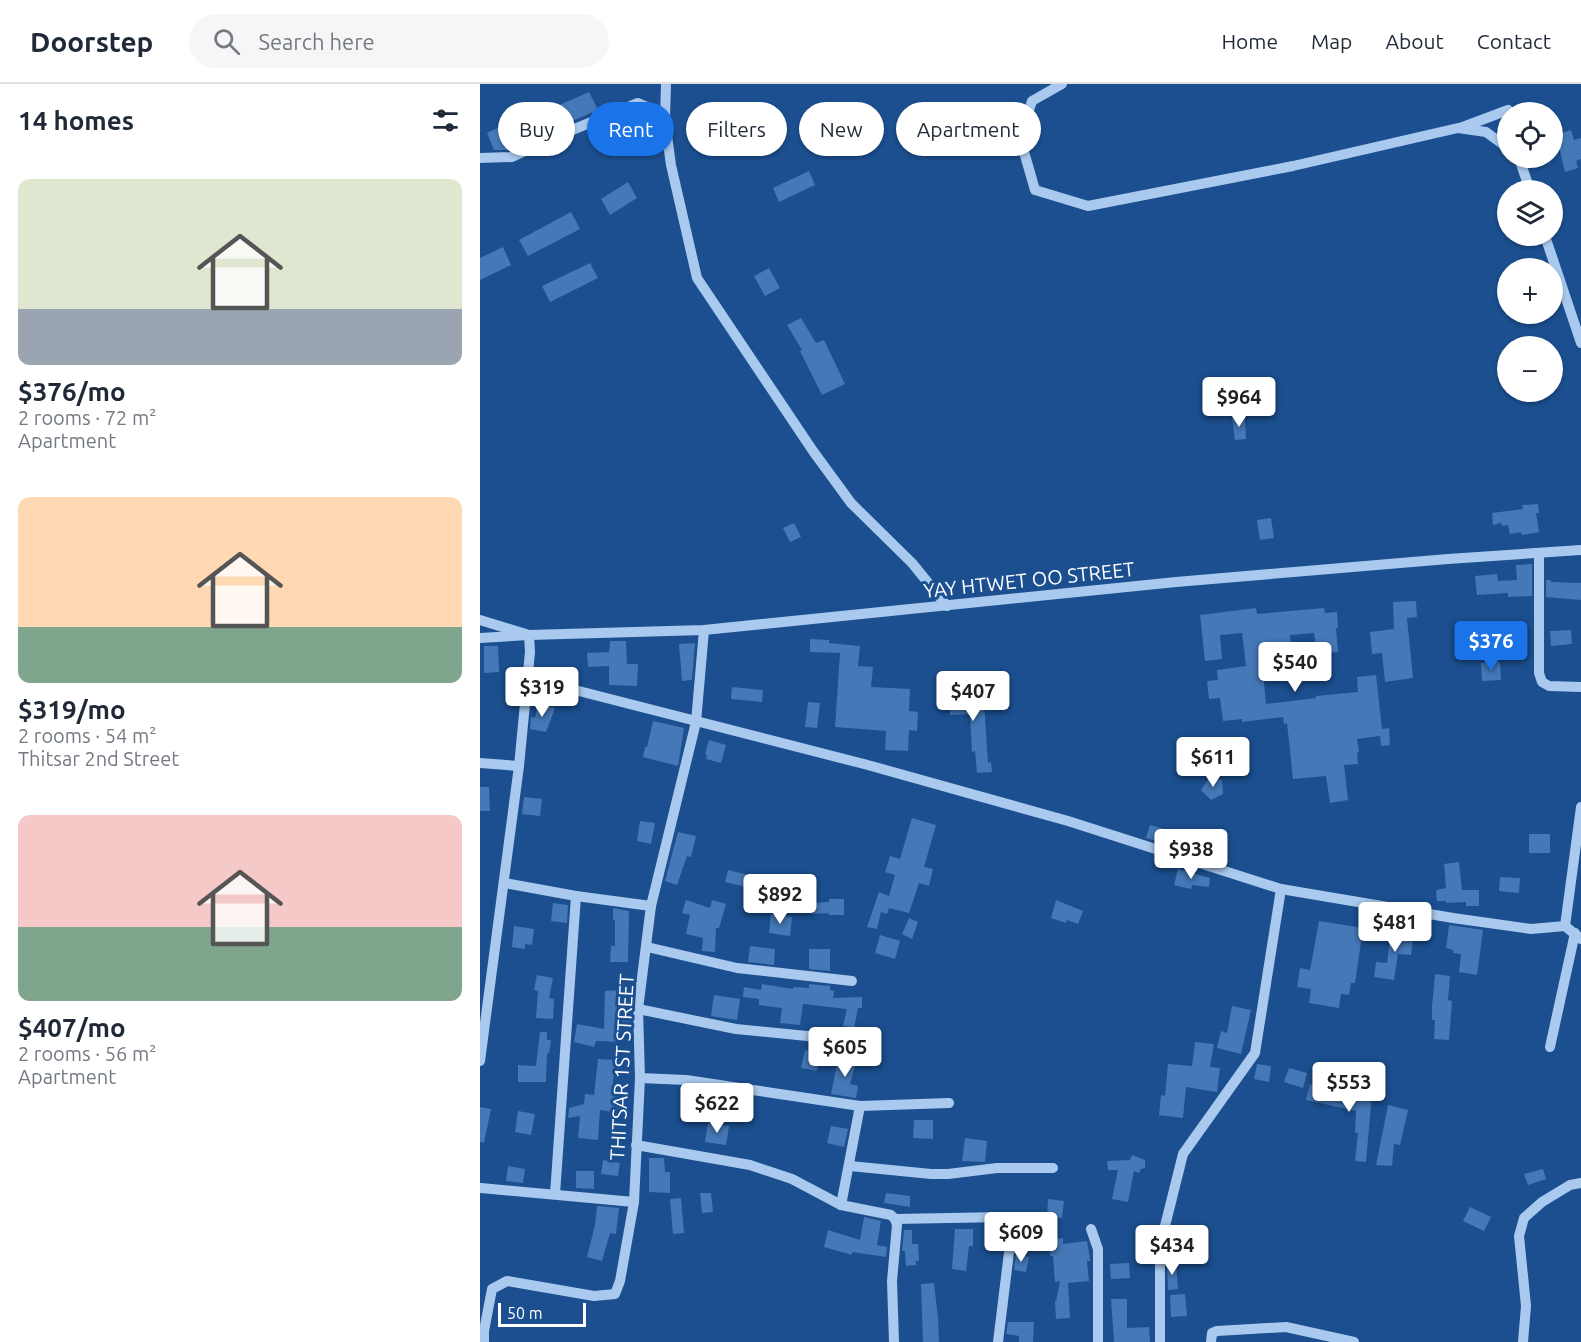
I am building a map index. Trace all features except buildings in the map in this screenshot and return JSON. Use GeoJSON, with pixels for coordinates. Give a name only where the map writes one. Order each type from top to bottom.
{"type":"FeatureCollection","features":[{"type":"Feature","properties":{"kind":"street"},"geometry":{"type":"LineString","coordinates":[[665,102],[666,84]]}},
{"type":"Feature","properties":{"kind":"street"},"geometry":{"type":"LineString","coordinates":[[1062,84],[1032,101],[1020,138],[1035,190],[1088,206],[1293,166],[1456,129],[1497,114]]}},
{"type":"Feature","properties":{"kind":"street"},"geometry":{"type":"LineString","coordinates":[[480,158],[512,157],[587,124]]}},
{"type":"Feature","properties":{"kind":"street"},"geometry":{"type":"LineString","coordinates":[[1456,129],[1486,132],[1497,140]]}},
{"type":"Feature","properties":{"kind":"street"},"geometry":{"type":"LineString","coordinates":[[670,156],[697,278],[813,451],[851,502],[912,563],[947,606]]}},
{"type":"Feature","properties":{"kind":"street"},"geometry":{"type":"LineString","coordinates":[[1548,246],[1581,343]]}},
{"type":"Feature","properties":{"kind":"street","name":"YAY HTWET OO STREET"},"geometry":{"type":"LineString","coordinates":[[480,638],[704,630],[1176,582],[1581,550]]}},
{"type":"Feature","properties":{"kind":"street"},"geometry":{"type":"LineString","coordinates":[[1539,553],[1539,673],[1542,682],[1549,686],[1581,687]]}},
{"type":"Feature","properties":{"kind":"street"},"geometry":{"type":"LineString","coordinates":[[480,620],[529,635],[530,652],[505,883],[480,1061]]}},
{"type":"Feature","properties":{"kind":"street","name":"THITSAR 1ST STREET"},"geometry":{"type":"LineString","coordinates":[[483,1335],[492,1289],[507,1281],[594,1296],[615,1294],[620,1281],[634,1202],[640,1078],[638,1009],[651,906],[696,722],[704,630]]}},
{"type":"Feature","properties":{"kind":"street"},"geometry":{"type":"LineString","coordinates":[[528,678],[864,764],[1068,821],[1281,889],[1531,929],[1565,926],[1578,936],[1550,1047]]}},
{"type":"Feature","properties":{"kind":"street"},"geometry":{"type":"LineString","coordinates":[[480,763],[519,766]]}},
{"type":"Feature","properties":{"kind":"street"},"geometry":{"type":"LineString","coordinates":[[1565,926],[1581,807]]}},
{"type":"Feature","properties":{"kind":"street"},"geometry":{"type":"LineString","coordinates":[[505,883],[651,906]]}},
{"type":"Feature","properties":{"kind":"street"},"geometry":{"type":"LineString","coordinates":[[1160,1342],[1160,1246],[1183,1154],[1255,1053],[1281,889]]}},
{"type":"Feature","properties":{"kind":"street"},"geometry":{"type":"LineString","coordinates":[[555,1194],[576,896]]}},
{"type":"Feature","properties":{"kind":"street"},"geometry":{"type":"LineString","coordinates":[[647,947],[737,968],[852,981]]}},
{"type":"Feature","properties":{"kind":"street"},"geometry":{"type":"LineString","coordinates":[[638,1009],[736,1029],[837,1039]]}},
{"type":"Feature","properties":{"kind":"street"},"geometry":{"type":"LineString","coordinates":[[640,1078],[686,1080],[860,1106],[950,1103]]}},
{"type":"Feature","properties":{"kind":"street"},"geometry":{"type":"LineString","coordinates":[[841,1205],[860,1106]]}},
{"type":"Feature","properties":{"kind":"street"},"geometry":{"type":"LineString","coordinates":[[636,1145],[750,1165],[792,1179],[841,1205],[891,1215],[896,1219],[1003,1217],[1010,1220],[1012,1228],[998,1342]]}},
{"type":"Feature","properties":{"kind":"street"},"geometry":{"type":"LineString","coordinates":[[850,1166],[939,1174],[997,1168],[1053,1168]]}},
{"type":"Feature","properties":{"kind":"street"},"geometry":{"type":"LineString","coordinates":[[1523,1342],[1526,1305],[1519,1236],[1524,1218],[1542,1202],[1570,1185],[1581,1183]]}},
{"type":"Feature","properties":{"kind":"street"},"geometry":{"type":"LineString","coordinates":[[481,1188],[634,1202]]}},
{"type":"Feature","properties":{"kind":"street"},"geometry":{"type":"LineString","coordinates":[[894,1342],[892,1281],[896,1219]]}},
{"type":"Feature","properties":{"kind":"street"},"geometry":{"type":"LineString","coordinates":[[1091,1228],[1098,1249],[1098,1342]]}},
{"type":"Feature","properties":{"kind":"street"},"geometry":{"type":"LineString","coordinates":[[1210,1342],[1212,1333],[1217,1331],[1286,1327],[1354,1342]]}}]}
